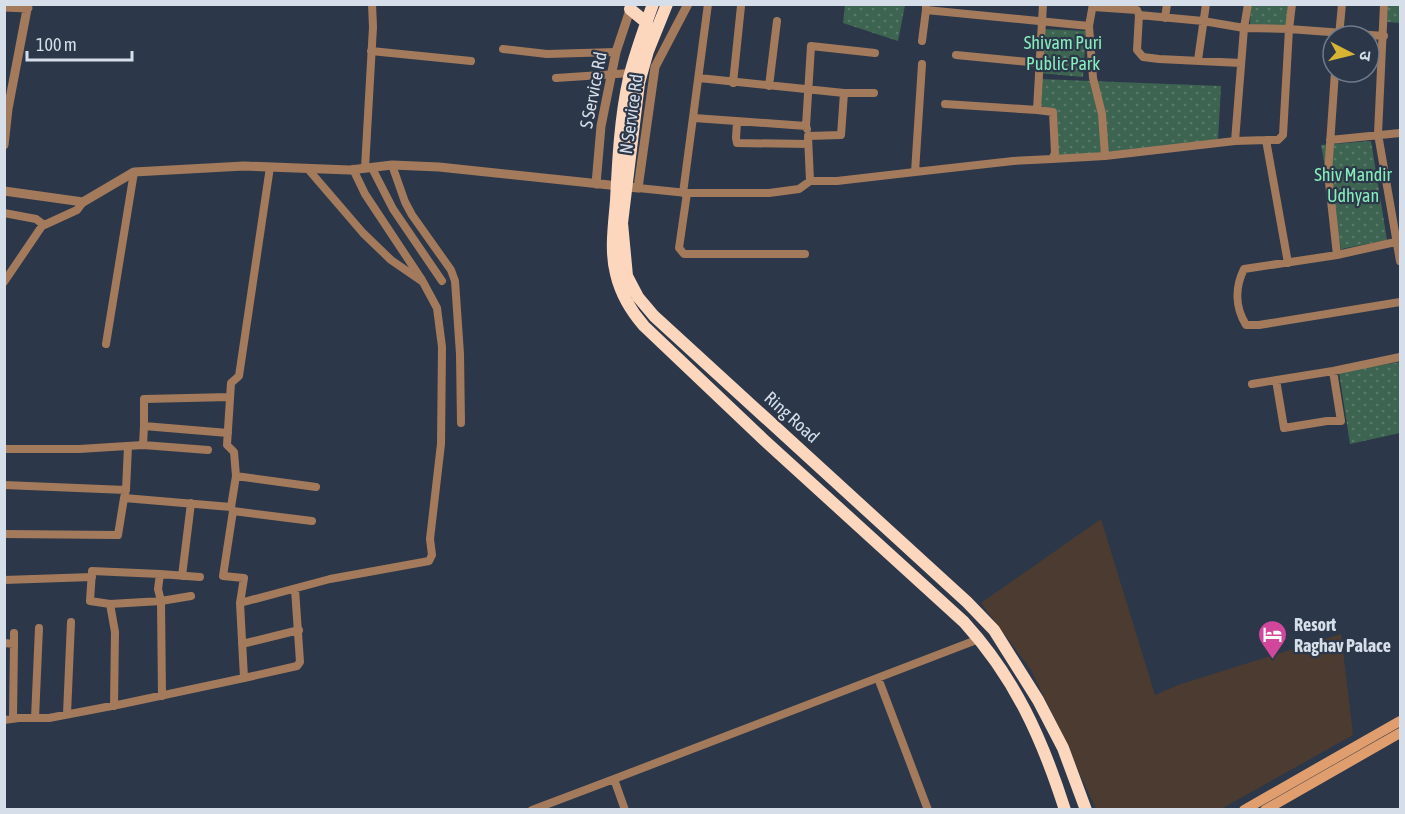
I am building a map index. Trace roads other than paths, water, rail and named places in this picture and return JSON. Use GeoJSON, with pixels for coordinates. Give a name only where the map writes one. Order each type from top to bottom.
{"type":"FeatureCollection","features":[{"type":"Feature","properties":{"kind":"highway","name":"Ring Road"},"geometry":{"type":"LineString","coordinates":[[653,4],[631,73],[627,187],[613,237],[615,272],[622,293],[632,312],[765,440],[956,614],[979,639],[1021,700],[1050,761],[1065,810]]}},
{"type":"Feature","properties":{"kind":"highway","name":"Ring Road"},"geometry":{"type":"LineString","coordinates":[[667,4],[648,51],[639,83],[622,223],[627,276],[638,297],[654,316],[932,570],[994,630],[1038,700],[1064,748],[1086,810]]}},
{"type":"Feature","properties":{"kind":"highway"},"geometry":{"type":"LineString","coordinates":[[631,7],[646,22]]}},
{"type":"Feature","properties":{"kind":"main road"},"geometry":{"type":"LineString","coordinates":[[1265,810],[1305,781],[1401,722]]}},
{"type":"Feature","properties":{"kind":"main road"},"geometry":{"type":"LineString","coordinates":[[1244,810],[1401,733]]}},
{"type":"Feature","properties":{"kind":"street"},"geometry":{"type":"LineString","coordinates":[[372,4],[369,168],[393,209],[442,281]]}},
{"type":"Feature","properties":{"kind":"street","name":"N Service Rd"},"geometry":{"type":"LineString","coordinates":[[627,187],[655,67],[688,4]]}},
{"type":"Feature","properties":{"kind":"street"},"geometry":{"type":"LineString","coordinates":[[708,4],[679,248],[684,254],[805,254]]}},
{"type":"Feature","properties":{"kind":"street"},"geometry":{"type":"LineString","coordinates":[[1037,110],[1042,4]]}},
{"type":"Feature","properties":{"kind":"street"},"geometry":{"type":"LineString","coordinates":[[1165,18],[1167,4]]}},
{"type":"Feature","properties":{"kind":"street"},"geometry":{"type":"LineString","coordinates":[[1198,60],[1206,4]]}},
{"type":"Feature","properties":{"kind":"street"},"geometry":{"type":"LineString","coordinates":[[1235,141],[1248,4]]}},
{"type":"Feature","properties":{"kind":"street"},"geometry":{"type":"LineString","coordinates":[[4,282],[44,225],[80,208],[83,202],[134,172],[244,166],[352,169],[392,165],[439,167],[685,193],[769,193],[799,189],[810,181],[837,181],[1013,160],[1106,156],[1235,141],[1278,140],[1283,135],[1288,29],[1292,4]]}},
{"type":"Feature","properties":{"kind":"street"},"geometry":{"type":"LineString","coordinates":[[1340,24],[1342,4]]}},
{"type":"Feature","properties":{"kind":"street"},"geometry":{"type":"LineString","coordinates":[[1384,4],[1378,134],[1401,261]]}},
{"type":"Feature","properties":{"kind":"street"},"geometry":{"type":"LineString","coordinates":[[4,7],[28,6],[8,109],[4,145]]}},
{"type":"Feature","properties":{"kind":"street"},"geometry":{"type":"LineString","coordinates":[[733,83],[741,6]]}},
{"type":"Feature","properties":{"kind":"street"},"geometry":{"type":"LineString","coordinates":[[1106,156],[1102,114],[1093,78],[1089,26],[1093,6],[1137,10],[1139,15],[1137,50],[1139,54],[1159,60],[1241,63]]}},
{"type":"Feature","properties":{"kind":"street","name":"S Service Rd"},"geometry":{"type":"LineString","coordinates":[[596,184],[601,126],[616,52],[631,7]]}},
{"type":"Feature","properties":{"kind":"street"},"geometry":{"type":"LineString","coordinates":[[922,41],[926,7],[1089,26]]}},
{"type":"Feature","properties":{"kind":"street"},"geometry":{"type":"LineString","coordinates":[[1139,15],[1203,21],[1244,28],[1321,32]]}},
{"type":"Feature","properties":{"kind":"street"},"geometry":{"type":"LineString","coordinates":[[769,86],[777,21]]}},
{"type":"Feature","properties":{"kind":"street"},"geometry":{"type":"LineString","coordinates":[[810,181],[806,126],[811,46],[875,53]]}},
{"type":"Feature","properties":{"kind":"street"},"geometry":{"type":"LineString","coordinates":[[503,49],[547,54],[616,52]]}},
{"type":"Feature","properties":{"kind":"street"},"geometry":{"type":"LineString","coordinates":[[372,51],[471,61]]}},
{"type":"Feature","properties":{"kind":"street"},"geometry":{"type":"LineString","coordinates":[[957,55],[1039,63]]}},
{"type":"Feature","properties":{"kind":"street"},"geometry":{"type":"LineString","coordinates":[[915,172],[922,64]]}},
{"type":"Feature","properties":{"kind":"street"},"geometry":{"type":"LineString","coordinates":[[556,78],[631,73]]}},
{"type":"Feature","properties":{"kind":"street"},"geometry":{"type":"LineString","coordinates":[[699,78],[808,90],[874,93]]}},
{"type":"Feature","properties":{"kind":"street"},"geometry":{"type":"LineString","coordinates":[[1334,84],[1329,190],[1337,255]]}},
{"type":"Feature","properties":{"kind":"street"},"geometry":{"type":"LineString","coordinates":[[737,122],[737,143],[808,140],[842,135],[844,93]]}},
{"type":"Feature","properties":{"kind":"street"},"geometry":{"type":"LineString","coordinates":[[945,104],[1053,112],[1055,153],[1052,159]]}},
{"type":"Feature","properties":{"kind":"street"},"geometry":{"type":"LineString","coordinates":[[694,118],[806,126]]}},
{"type":"Feature","properties":{"kind":"street"},"geometry":{"type":"LineString","coordinates":[[1330,140],[1401,133]]}},
{"type":"Feature","properties":{"kind":"street"},"geometry":{"type":"LineString","coordinates":[[1266,140],[1288,263]]}},
{"type":"Feature","properties":{"kind":"street"},"geometry":{"type":"LineString","coordinates":[[392,165],[409,209],[451,270],[455,281],[460,354],[460,423]]}},
{"type":"Feature","properties":{"kind":"street"},"geometry":{"type":"LineString","coordinates":[[244,678],[240,603],[244,578],[223,576],[236,476],[234,452],[227,445],[231,383],[239,376],[270,167]]}},
{"type":"Feature","properties":{"kind":"street"},"geometry":{"type":"LineString","coordinates":[[308,169],[363,233],[391,260],[423,282]]}},
{"type":"Feature","properties":{"kind":"street"},"geometry":{"type":"LineString","coordinates":[[240,603],[330,579],[429,561],[432,555],[430,539],[441,444],[442,347],[437,308],[423,282],[365,194],[352,169]]}},
{"type":"Feature","properties":{"kind":"street"},"geometry":{"type":"LineString","coordinates":[[106,344],[134,172]]}},
{"type":"Feature","properties":{"kind":"street"},"geometry":{"type":"LineString","coordinates":[[4,191],[83,202]]}},
{"type":"Feature","properties":{"kind":"street"},"geometry":{"type":"LineString","coordinates":[[4,213],[36,219],[44,225]]}},
{"type":"Feature","properties":{"kind":"street"},"geometry":{"type":"LineString","coordinates":[[1398,241],[1337,255],[1244,269],[1238,283],[1239,314],[1246,325],[1259,325],[1401,302]]}},
{"type":"Feature","properties":{"kind":"street"},"geometry":{"type":"LineString","coordinates":[[1252,384],[1401,357]]}},
{"type":"Feature","properties":{"kind":"street"},"geometry":{"type":"LineString","coordinates":[[1276,380],[1284,428],[1341,421],[1333,371]]}},
{"type":"Feature","properties":{"kind":"street"},"geometry":{"type":"LineString","coordinates":[[143,445],[144,399],[230,397]]}},
{"type":"Feature","properties":{"kind":"street"},"geometry":{"type":"LineString","coordinates":[[144,426],[228,433]]}},
{"type":"Feature","properties":{"kind":"street"},"geometry":{"type":"LineString","coordinates":[[4,449],[79,449],[143,445],[208,450]]}},
{"type":"Feature","properties":{"kind":"street"},"geometry":{"type":"LineString","coordinates":[[4,534],[118,535],[125,494],[128,446]]}},
{"type":"Feature","properties":{"kind":"street"},"geometry":{"type":"LineString","coordinates":[[236,476],[316,487]]}},
{"type":"Feature","properties":{"kind":"street"},"geometry":{"type":"LineString","coordinates":[[4,485],[125,494],[312,521]]}},
{"type":"Feature","properties":{"kind":"street"},"geometry":{"type":"LineString","coordinates":[[182,576],[191,503]]}},
{"type":"Feature","properties":{"kind":"street"},"geometry":{"type":"LineString","coordinates":[[191,596],[161,601],[110,604],[90,601],[92,571],[200,577]]}},
{"type":"Feature","properties":{"kind":"street"},"geometry":{"type":"LineString","coordinates":[[160,574],[158,589],[161,601],[162,696]]}},
{"type":"Feature","properties":{"kind":"street"},"geometry":{"type":"LineString","coordinates":[[4,580],[92,577]]}},
{"type":"Feature","properties":{"kind":"street"},"geometry":{"type":"LineString","coordinates":[[14,633],[9,719],[49,718],[297,666],[301,656],[295,589]]}},
{"type":"Feature","properties":{"kind":"street"},"geometry":{"type":"LineString","coordinates":[[110,604],[114,632],[114,706]]}},
{"type":"Feature","properties":{"kind":"street"},"geometry":{"type":"LineString","coordinates":[[67,714],[71,622]]}},
{"type":"Feature","properties":{"kind":"street"},"geometry":{"type":"LineString","coordinates":[[35,718],[39,628]]}},
{"type":"Feature","properties":{"kind":"street"},"geometry":{"type":"LineString","coordinates":[[242,644],[298,630]]}},
{"type":"Feature","properties":{"kind":"street"},"geometry":{"type":"LineString","coordinates":[[532,810],[979,639]]}},
{"type":"Feature","properties":{"kind":"street"},"geometry":{"type":"LineString","coordinates":[[4,644],[14,644]]}},
{"type":"Feature","properties":{"kind":"street"},"geometry":{"type":"LineString","coordinates":[[878,678],[928,810]]}},
{"type":"Feature","properties":{"kind":"street"},"geometry":{"type":"LineString","coordinates":[[614,779],[625,810]]}},
{"type":"Feature","properties":{"kind":"place","name":"Resort Raghav Palace"},"geometry":{"type":"Point","coordinates":[1273,660]}},
{"type":"Feature","properties":{"kind":"park label","name":"Shivam Puri Public Park"},"geometry":{"type":"Point","coordinates":[1063,52]}},
{"type":"Feature","properties":{"kind":"park label","name":"Shiv Mandir Udhyan"},"geometry":{"type":"Point","coordinates":[1353,184]}}]}
